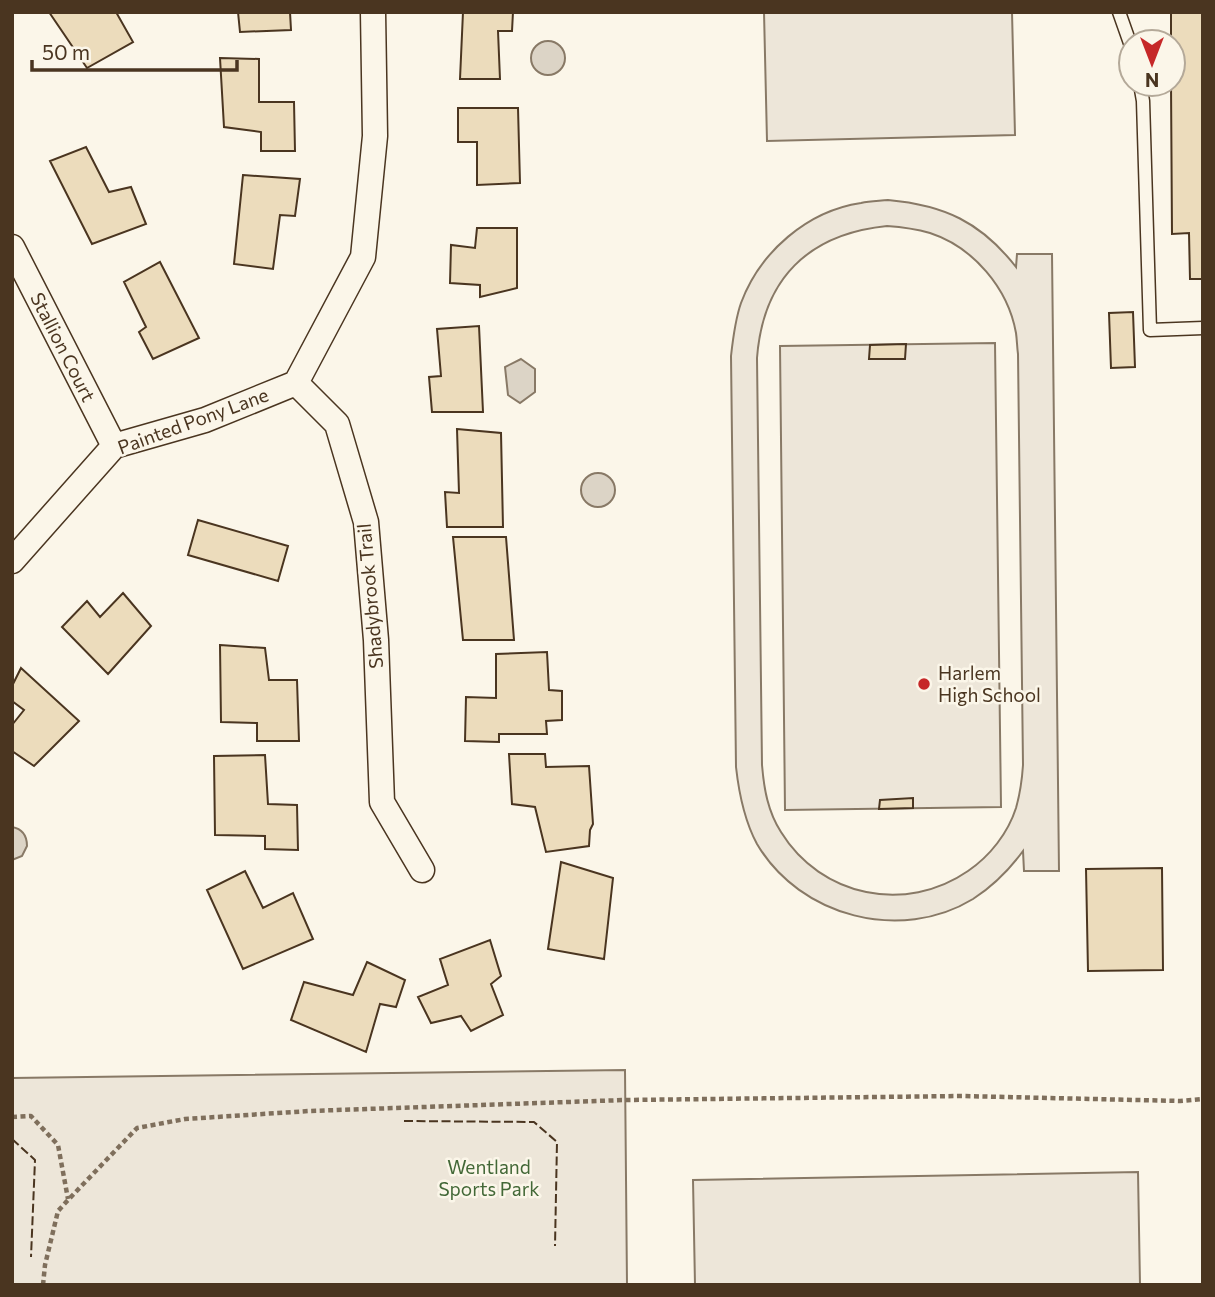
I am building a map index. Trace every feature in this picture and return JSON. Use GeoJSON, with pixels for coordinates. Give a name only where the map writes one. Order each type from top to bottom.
{"type":"FeatureCollection","features":[{"type":"Feature","properties":{"kind":"street"},"geometry":{"type":"LineString","coordinates":[[296,383],[363,257],[375,136],[373,12]]}},
{"type":"Feature","properties":{"kind":"street","name":"Stallion Court"},"geometry":{"type":"LineString","coordinates":[[12,247],[114,446]]}},
{"type":"Feature","properties":{"kind":"street","name":"Painted Pony Lane"},"geometry":{"type":"LineString","coordinates":[[12,561],[114,446],[205,420],[296,383]]}},
{"type":"Feature","properties":{"kind":"street","name":"Shadybrook Trail"},"geometry":{"type":"LineString","coordinates":[[296,383],[337,425],[366,522],[376,640],[382,802],[422,870]]}},
{"type":"Feature","properties":{"kind":"lane"},"geometry":{"type":"LineString","coordinates":[[1142,98],[1150,330],[1203,328]]}},
{"type":"Feature","properties":{"kind":"path"},"geometry":{"type":"LineString","coordinates":[[43,1285],[58,1211],[137,1128],[185,1119],[309,1111],[625,1100],[949,1096],[1180,1101],[1203,1099]]}},
{"type":"Feature","properties":{"kind":"path"},"geometry":{"type":"LineString","coordinates":[[12,1117],[32,1116],[58,1146],[68,1200]]}},
{"type":"Feature","properties":{"kind":"green space"},"geometry":{"type":"Polygon","coordinates":[[[764,12],[1012,12],[1015,135],[767,141],[764,12]]]}},
{"type":"Feature","properties":{"kind":"green space"},"geometry":{"type":"Polygon","coordinates":[[[888,200],[927,206],[960,218],[989,238],[1016,267],[1017,254],[1052,254],[1059,871],[1024,871],[1023,851],[1000,877],[973,899],[945,912],[915,919],[884,920],[854,915],[825,905],[799,890],[776,869],[757,844],[743,807],[736,767],[731,356],[741,303],[749,284],[773,251],[804,225],[822,215],[864,202],[888,200]],[[887,226],[834,239],[813,250],[795,265],[780,284],[769,305],[761,330],[757,358],[762,765],[767,800],[781,832],[798,854],[818,872],[841,884],[866,892],[892,895],[918,892],[944,884],[968,871],[984,858],[1003,835],[1013,817],[1020,792],[1023,765],[1018,354],[1012,316],[997,285],[974,259],[960,248],[930,233],[887,226]]]}},
{"type":"Feature","properties":{"kind":"green space"},"geometry":{"type":"Polygon","coordinates":[[[995,343],[1001,807],[785,810],[780,346],[995,343]]]}},
{"type":"Feature","properties":{"kind":"green space","name":"Wentland Sports Park"},"geometry":{"type":"Polygon","coordinates":[[[625,1070],[627,1285],[12,1285],[12,1078],[625,1070]]]}},
{"type":"Feature","properties":{"kind":"green space"},"geometry":{"type":"Polygon","coordinates":[[[1138,1172],[1140,1285],[695,1285],[693,1180],[1138,1172]]]}},
{"type":"Feature","properties":{"kind":"shaded area"},"geometry":{"type":"Polygon","coordinates":[[[548,41],[560,46],[565,58],[560,70],[548,75],[536,70],[531,58],[536,46],[548,41]]]}},
{"type":"Feature","properties":{"kind":"shaded area"},"geometry":{"type":"Polygon","coordinates":[[[521,359],[535,369],[535,392],[520,403],[508,395],[505,367],[521,359]]]}},
{"type":"Feature","properties":{"kind":"shaded area"},"geometry":{"type":"Polygon","coordinates":[[[598,473],[610,478],[615,490],[610,502],[598,507],[586,502],[581,490],[586,478],[598,473]]]}},
{"type":"Feature","properties":{"kind":"shaded area"},"geometry":{"type":"Polygon","coordinates":[[[12,827],[24,834],[27,846],[22,856],[12,860],[12,827]]]}},
{"type":"Feature","properties":{"kind":"building"},"geometry":{"type":"Polygon","coordinates":[[[49,12],[116,12],[133,42],[87,68],[49,12]]]}},
{"type":"Feature","properties":{"kind":"building"},"geometry":{"type":"Polygon","coordinates":[[[238,12],[290,12],[291,30],[240,32],[238,12]]]}},
{"type":"Feature","properties":{"kind":"building"},"geometry":{"type":"Polygon","coordinates":[[[463,12],[513,12],[512,31],[498,31],[500,79],[460,79],[463,12]]]}},
{"type":"Feature","properties":{"kind":"building"},"geometry":{"type":"Polygon","coordinates":[[[1171,12],[1203,12],[1203,279],[1190,279],[1189,233],[1172,234],[1171,98],[1187,98],[1187,28],[1171,28],[1171,12]]]}},
{"type":"Feature","properties":{"kind":"building"},"geometry":{"type":"Polygon","coordinates":[[[220,58],[259,59],[259,102],[294,102],[295,151],[261,151],[261,132],[224,127],[220,58]]]}},
{"type":"Feature","properties":{"kind":"building"},"geometry":{"type":"Polygon","coordinates":[[[458,108],[518,108],[520,183],[477,185],[477,142],[458,142],[458,108]]]}},
{"type":"Feature","properties":{"kind":"building"},"geometry":{"type":"Polygon","coordinates":[[[86,147],[109,192],[131,187],[146,224],[92,244],[50,161],[86,147]]]}},
{"type":"Feature","properties":{"kind":"building"},"geometry":{"type":"Polygon","coordinates":[[[243,175],[300,179],[295,216],[280,215],[273,269],[234,264],[243,175]]]}},
{"type":"Feature","properties":{"kind":"building"},"geometry":{"type":"Polygon","coordinates":[[[477,228],[517,228],[517,288],[480,297],[480,285],[450,283],[451,245],[475,248],[477,228]]]}},
{"type":"Feature","properties":{"kind":"building"},"geometry":{"type":"Polygon","coordinates":[[[160,262],[199,338],[153,359],[139,332],[146,327],[124,282],[160,262]]]}},
{"type":"Feature","properties":{"kind":"building"},"geometry":{"type":"Polygon","coordinates":[[[1133,312],[1135,367],[1111,368],[1109,313],[1133,312]]]}},
{"type":"Feature","properties":{"kind":"building"},"geometry":{"type":"Polygon","coordinates":[[[479,326],[483,412],[432,412],[429,377],[441,376],[437,329],[479,326]]]}},
{"type":"Feature","properties":{"kind":"building"},"geometry":{"type":"Polygon","coordinates":[[[906,344],[905,359],[869,359],[870,345],[906,344]]]}},
{"type":"Feature","properties":{"kind":"building"},"geometry":{"type":"Polygon","coordinates":[[[457,429],[501,433],[503,527],[447,527],[445,492],[459,493],[457,429]]]}},
{"type":"Feature","properties":{"kind":"building"},"geometry":{"type":"Polygon","coordinates":[[[198,520],[288,546],[278,581],[188,555],[198,520]]]}},
{"type":"Feature","properties":{"kind":"building"},"geometry":{"type":"Polygon","coordinates":[[[453,537],[506,537],[514,640],[463,640],[453,537]]]}},
{"type":"Feature","properties":{"kind":"building"},"geometry":{"type":"Polygon","coordinates":[[[123,593],[151,626],[108,674],[62,627],[87,601],[100,617],[123,593]]]}},
{"type":"Feature","properties":{"kind":"building"},"geometry":{"type":"Polygon","coordinates":[[[220,645],[265,648],[269,680],[297,680],[299,741],[257,741],[257,723],[221,722],[220,645]]]}},
{"type":"Feature","properties":{"kind":"building"},"geometry":{"type":"Polygon","coordinates":[[[547,652],[549,690],[562,691],[562,720],[546,721],[547,734],[499,734],[499,742],[465,741],[466,697],[496,698],[496,654],[547,652]]]}},
{"type":"Feature","properties":{"kind":"building"},"geometry":{"type":"Polygon","coordinates":[[[21,668],[79,721],[34,766],[12,751],[12,725],[24,710],[12,701],[12,686],[21,668]]]}},
{"type":"Feature","properties":{"kind":"building"},"geometry":{"type":"Polygon","coordinates":[[[509,754],[545,754],[546,767],[589,766],[593,824],[589,846],[546,852],[535,807],[512,804],[509,754]]]}},
{"type":"Feature","properties":{"kind":"building"},"geometry":{"type":"Polygon","coordinates":[[[265,755],[268,804],[297,805],[298,850],[265,849],[265,836],[215,835],[214,756],[265,755]]]}},
{"type":"Feature","properties":{"kind":"building"},"geometry":{"type":"Polygon","coordinates":[[[913,798],[913,808],[879,809],[880,800],[913,798]]]}},
{"type":"Feature","properties":{"kind":"building"},"geometry":{"type":"Polygon","coordinates":[[[561,862],[613,878],[604,959],[548,949],[561,862]]]}},
{"type":"Feature","properties":{"kind":"building"},"geometry":{"type":"Polygon","coordinates":[[[1162,868],[1163,970],[1088,971],[1086,869],[1162,868]]]}},
{"type":"Feature","properties":{"kind":"building"},"geometry":{"type":"Polygon","coordinates":[[[245,871],[263,908],[293,893],[313,939],[243,969],[207,890],[245,871]]]}},
{"type":"Feature","properties":{"kind":"building"},"geometry":{"type":"Polygon","coordinates":[[[490,940],[501,976],[491,984],[503,1015],[471,1031],[461,1016],[431,1023],[418,997],[448,985],[440,959],[490,940]]]}},
{"type":"Feature","properties":{"kind":"building"},"geometry":{"type":"Polygon","coordinates":[[[367,962],[405,980],[396,1007],[380,1004],[366,1052],[291,1020],[304,982],[353,995],[367,962]]]}},
{"type":"Feature","properties":{"kind":"fence"},"geometry":{"type":"LineString","coordinates":[[404,1121],[534,1122],[557,1142],[555,1246]]}},
{"type":"Feature","properties":{"kind":"fence"},"geometry":{"type":"LineString","coordinates":[[12,1139],[35,1160],[31,1257]]}},
{"type":"Feature","properties":{"kind":"place","name":"Harlem High School"},"geometry":{"type":"Point","coordinates":[924,684]}}]}
